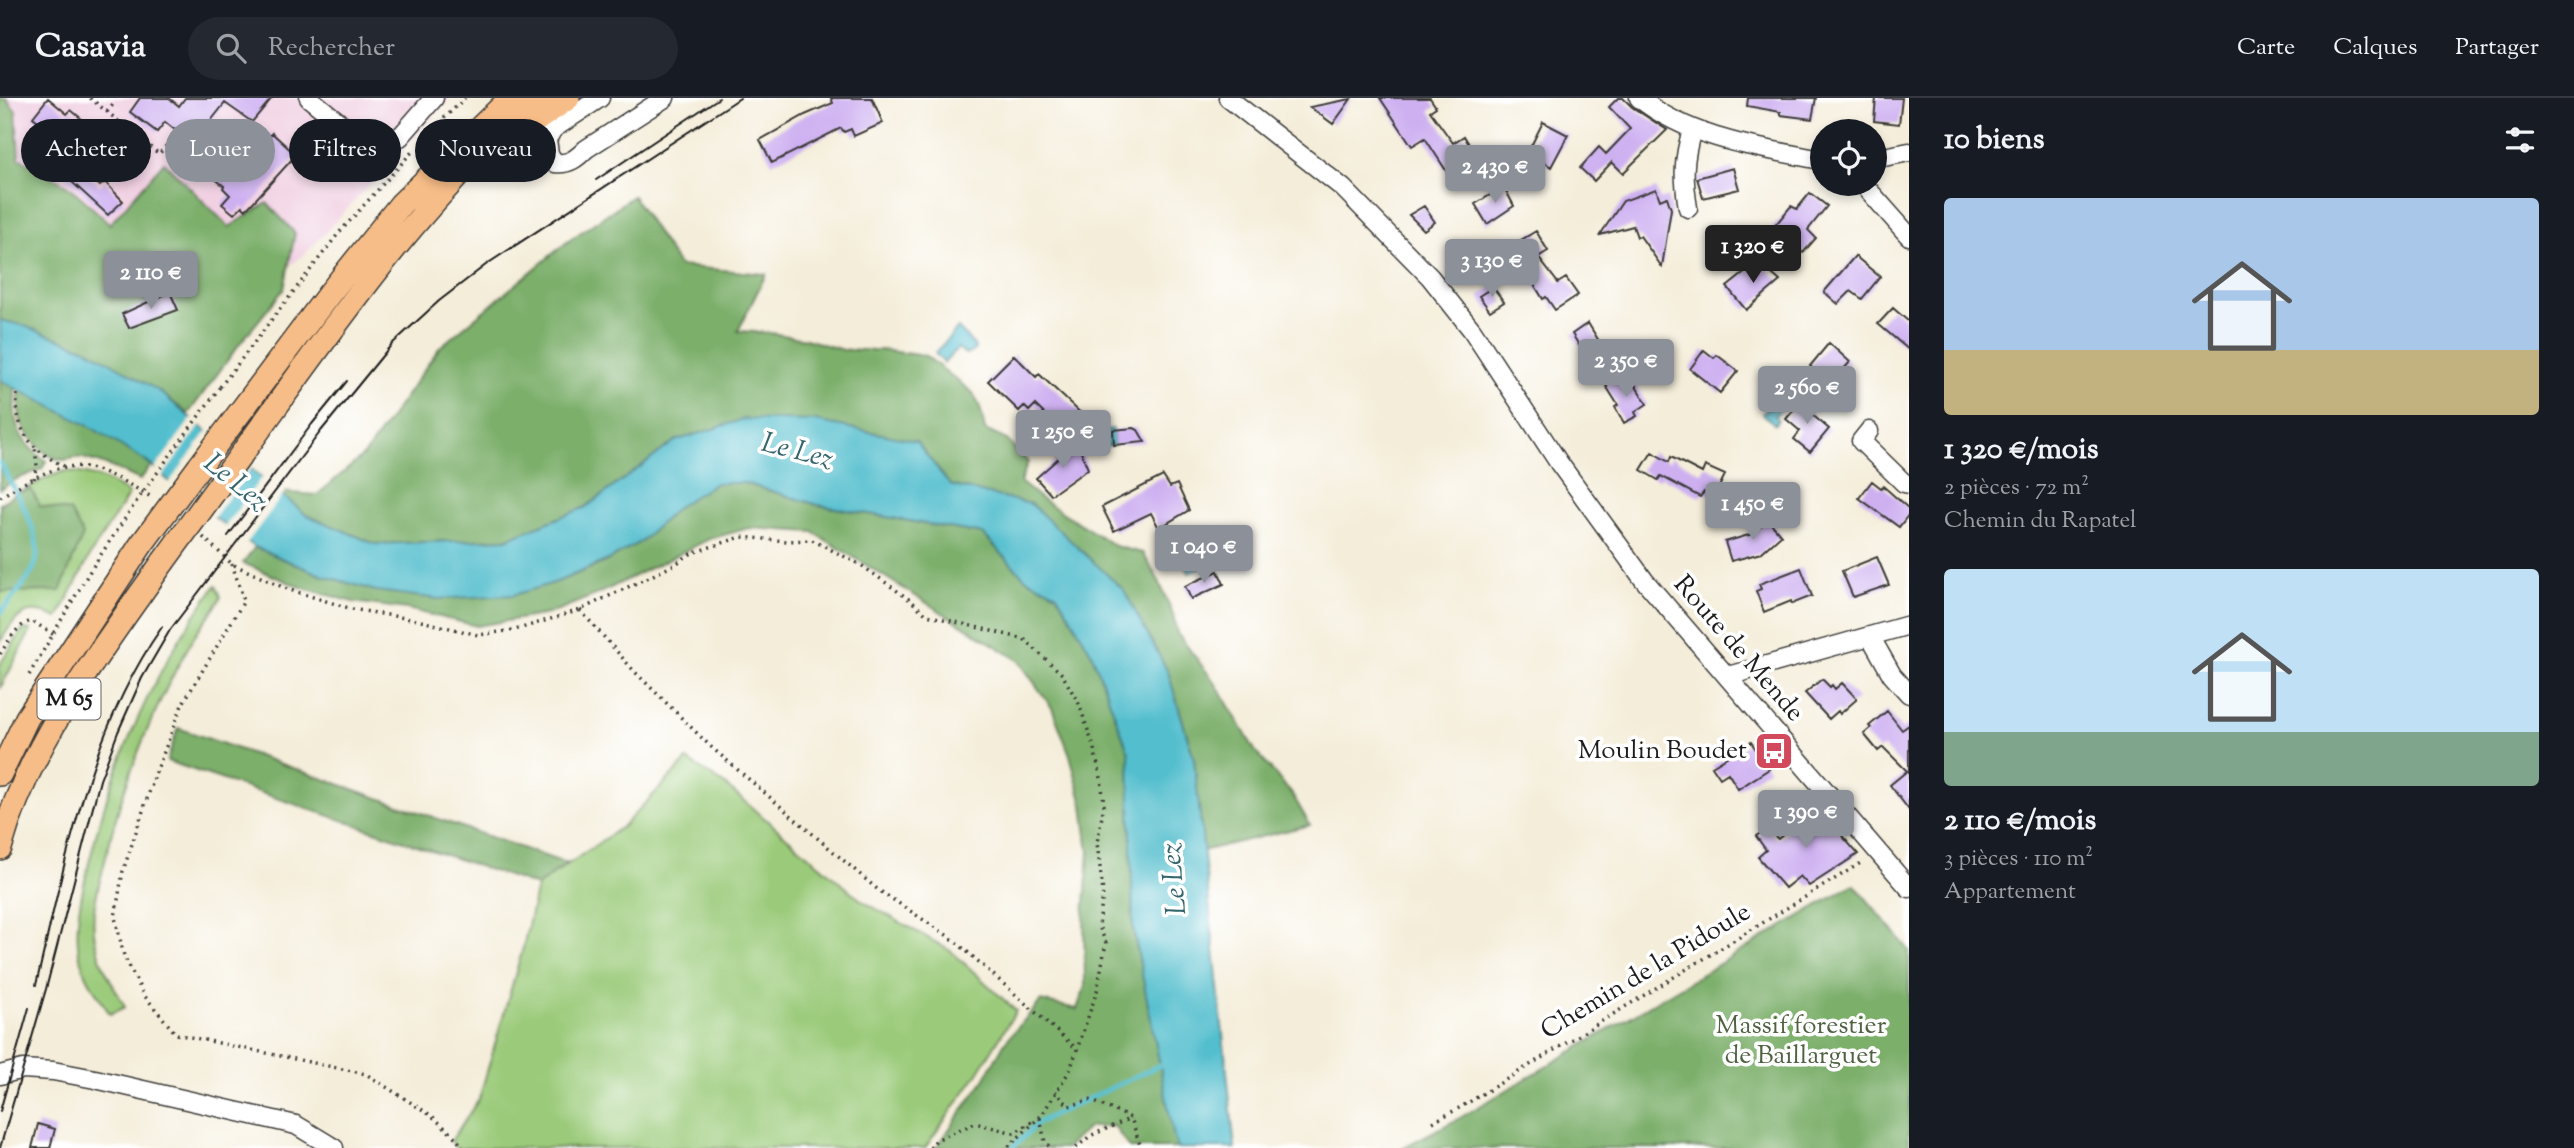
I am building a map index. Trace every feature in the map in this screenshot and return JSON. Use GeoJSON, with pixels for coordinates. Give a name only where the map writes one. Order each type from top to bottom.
{"type":"FeatureCollection","features":[{"type":"Feature","properties":{"kind":"main road","name":"M 65"},"geometry":{"type":"LineString","coordinates":[[476,119],[491,98]]}},
{"type":"Feature","properties":{"kind":"main road","name":"M 65"},"geometry":{"type":"LineString","coordinates":[[489,119],[511,98]]}},
{"type":"Feature","properties":{"kind":"main road","name":"M 65"},"geometry":{"type":"LineString","coordinates":[[0,848],[34,757],[65,706],[163,562],[386,260],[497,134],[540,98]]}},
{"type":"Feature","properties":{"kind":"main road","name":"M 65"},"geometry":{"type":"LineString","coordinates":[[386,260],[478,164],[568,98]]}},
{"type":"Feature","properties":{"kind":"main road","name":"M 65"},"geometry":{"type":"LineString","coordinates":[[0,774],[27,718],[141,545],[254,393],[401,204],[423,182]]}},
{"type":"Feature","properties":{"kind":"street"},"geometry":{"type":"LineString","coordinates":[[309,98],[363,142],[400,137],[434,98]]}},
{"type":"Feature","properties":{"kind":"street"},"geometry":{"type":"LineString","coordinates":[[600,98],[554,130],[547,139],[549,153],[555,163],[564,164],[575,160],[586,149],[665,98]]}},
{"type":"Feature","properties":{"kind":"street","name":"Route de Mende"},"geometry":{"type":"LineString","coordinates":[[1228,98],[1343,188],[1430,277],[1472,330],[1559,463],[1644,580],[1909,888]]}},
{"type":"Feature","properties":{"kind":"street"},"geometry":{"type":"LineString","coordinates":[[1639,98],[1652,109],[1692,130],[1757,148],[1810,158]]}},
{"type":"Feature","properties":{"kind":"street"},"geometry":{"type":"LineString","coordinates":[[1688,208],[1683,180],[1684,159],[1692,130]]}},
{"type":"Feature","properties":{"kind":"street"},"geometry":{"type":"LineString","coordinates":[[1887,156],[1909,152]]}},
{"type":"Feature","properties":{"kind":"street"},"geometry":{"type":"LineString","coordinates":[[1874,196],[1909,236]]}},
{"type":"Feature","properties":{"kind":"street"},"geometry":{"type":"LineString","coordinates":[[1869,430],[1861,441],[1881,457],[1904,483],[1909,484]]}},
{"type":"Feature","properties":{"kind":"street"},"geometry":{"type":"LineString","coordinates":[[1728,676],[1909,625]]}},
{"type":"Feature","properties":{"kind":"street"},"geometry":{"type":"LineString","coordinates":[[1870,636],[1892,675],[1909,694]]}},
{"type":"Feature","properties":{"kind":"street"},"geometry":{"type":"LineString","coordinates":[[0,1075],[23,1069],[96,1079],[296,1125],[334,1148]]}},
{"type":"Feature","properties":{"kind":"path"},"geometry":{"type":"LineString","coordinates":[[90,98],[159,154],[165,147]]}},
{"type":"Feature","properties":{"kind":"path"},"geometry":{"type":"LineString","coordinates":[[443,119],[465,98]]}},
{"type":"Feature","properties":{"kind":"path"},"geometry":{"type":"LineString","coordinates":[[107,112],[115,102]]}},
{"type":"Feature","properties":{"kind":"path"},"geometry":{"type":"LineString","coordinates":[[0,654],[18,628],[26,622],[32,621],[54,635],[90,571],[136,502],[220,387],[338,234],[415,148]]}},
{"type":"Feature","properties":{"kind":"path"},"geometry":{"type":"LineString","coordinates":[[17,394],[18,422],[35,447],[49,459],[64,466]]}},
{"type":"Feature","properties":{"kind":"path"},"geometry":{"type":"LineString","coordinates":[[34,479],[37,466],[35,447]]}},
{"type":"Feature","properties":{"kind":"path"},"geometry":{"type":"LineString","coordinates":[[0,496],[64,466],[82,465],[105,471],[164,504]]}},
{"type":"Feature","properties":{"kind":"path"},"geometry":{"type":"LineString","coordinates":[[203,537],[232,564],[287,589],[352,609],[418,620],[478,635],[515,630],[580,610],[674,565],[692,552],[719,543],[741,537],[812,540],[869,570],[927,615],[1024,639],[1062,674],[1079,704],[1093,745],[1104,805],[1097,843],[1103,892],[1098,926],[1106,943],[1097,991],[1070,1070],[1039,1117],[1007,1148]]}},
{"type":"Feature","properties":{"kind":"path"},"geometry":{"type":"LineString","coordinates":[[232,564],[244,601],[182,705],[123,871],[115,917],[124,956],[143,994],[176,1034],[366,1074],[432,1116],[463,1148]]}},
{"type":"Feature","properties":{"kind":"path"},"geometry":{"type":"LineString","coordinates":[[580,610],[635,672],[710,746],[877,889],[954,940],[1079,1050]]}},
{"type":"Feature","properties":{"kind":"path","name":"Chemin de la Pidoule"},"geometry":{"type":"LineString","coordinates":[[1433,1122],[1461,1108],[1878,853]]}},
{"type":"Feature","properties":{"kind":"path"},"geometry":{"type":"LineString","coordinates":[[1055,1091],[1069,1106],[1090,1100],[1131,1118],[1141,1148]]}},
{"type":"Feature","properties":{"kind":"path"},"geometry":{"type":"LineString","coordinates":[[930,1148],[936,1140],[975,1123],[1014,1133],[1039,1117]]}},
{"type":"Feature","properties":{"kind":"path"},"geometry":{"type":"LineString","coordinates":[[1039,1117],[1045,1142],[1051,1148]]}},
{"type":"Feature","properties":{"kind":"path"},"geometry":{"type":"LineString","coordinates":[[1076,1148],[1090,1136],[1131,1118]]}},
{"type":"Feature","properties":{"kind":"shaded area"},"geometry":{"type":"Polygon","coordinates":[[[0,98],[451,98],[431,119],[415,119],[415,136],[401,151],[401,119],[289,119],[289,182],[372,182],[303,256],[239,302],[34,275],[0,98]]]}},
{"type":"Feature","properties":{"kind":"green space"},"geometry":{"type":"Polygon","coordinates":[[[0,98],[6,98],[16,111],[21,182],[61,182],[71,188],[110,224],[147,182],[151,182],[151,177],[164,162],[165,182],[184,182],[229,227],[267,203],[295,233],[284,289],[188,414],[159,391],[0,321],[0,98]]]}},
{"type":"Feature","properties":{"kind":"green space"},"geometry":{"type":"Polygon","coordinates":[[[633,196],[679,266],[766,274],[738,331],[806,339],[843,350],[881,350],[926,356],[973,393],[980,407],[985,430],[1007,440],[1028,462],[1020,482],[1115,546],[1143,553],[1159,581],[1173,615],[1177,633],[1216,684],[1256,752],[1292,794],[1310,825],[1202,851],[1194,759],[1168,672],[1031,504],[950,485],[916,441],[675,441],[586,507],[506,539],[375,544],[306,515],[279,492],[317,495],[365,454],[440,347],[567,242],[633,196]]]}},
{"type":"Feature","properties":{"kind":"green space"},"geometry":{"type":"Polygon","coordinates":[[[0,359],[16,384],[15,418],[22,437],[46,461],[42,469],[0,489],[0,359]]]}},
{"type":"Feature","properties":{"kind":"green space"},"geometry":{"type":"Polygon","coordinates":[[[20,385],[153,463],[140,480],[91,460],[77,457],[62,460],[48,455],[30,438],[22,424],[19,410],[20,385]]]}},
{"type":"Feature","properties":{"kind":"green space"},"geometry":{"type":"Polygon","coordinates":[[[65,471],[99,478],[129,494],[92,552],[58,618],[37,612],[23,614],[0,642],[0,503],[46,478],[65,471]]]}},
{"type":"Feature","properties":{"kind":"green space"},"geometry":{"type":"Polygon","coordinates":[[[715,483],[744,483],[818,505],[983,534],[1025,578],[1057,594],[1092,654],[1129,753],[1133,928],[1177,1148],[1129,1148],[1114,1126],[1089,1127],[1066,1148],[936,1148],[984,1080],[1005,1042],[1041,1001],[1077,1009],[1085,986],[1084,914],[1089,852],[1083,805],[1070,755],[1052,708],[1018,660],[813,532],[749,528],[709,539],[598,594],[548,614],[477,626],[407,609],[353,602],[300,587],[243,563],[255,547],[321,575],[376,591],[557,582],[603,563],[642,541],[680,505],[715,483]]]}},
{"type":"Feature","properties":{"kind":"green space"},"geometry":{"type":"Polygon","coordinates":[[[31,489],[40,506],[70,511],[83,535],[60,591],[2,592],[0,505],[16,493],[31,489]]]}},
{"type":"Feature","properties":{"kind":"green space"},"geometry":{"type":"Polygon","coordinates":[[[216,585],[221,597],[181,660],[153,716],[130,774],[111,834],[93,920],[100,957],[125,1007],[110,1014],[87,977],[79,953],[78,919],[89,863],[110,789],[138,718],[174,649],[216,585]]]}},
{"type":"Feature","properties":{"kind":"green space"},"geometry":{"type":"Polygon","coordinates":[[[23,629],[31,630],[0,689],[0,664],[23,629]]]}},
{"type":"Feature","properties":{"kind":"green space"},"geometry":{"type":"Polygon","coordinates":[[[178,728],[567,863],[537,886],[167,761],[178,728]]]}},
{"type":"Feature","properties":{"kind":"green space"},"geometry":{"type":"Polygon","coordinates":[[[687,760],[724,784],[861,900],[951,951],[1016,1011],[976,1076],[925,1148],[456,1148],[451,1141],[479,1099],[523,948],[537,886],[623,826],[687,760]]]}},
{"type":"Feature","properties":{"kind":"green space","name":"Massif forestier de Baillarguet"},"geometry":{"type":"Polygon","coordinates":[[[1854,884],[1909,950],[1909,1148],[1402,1148],[1458,1119],[1854,884]]]}},
{"type":"Feature","properties":{"kind":"water","name":"Le Lez"},"geometry":{"type":"Polygon","coordinates":[[[0,320],[22,325],[87,349],[159,391],[306,515],[375,544],[506,539],[586,507],[675,441],[744,419],[815,421],[916,441],[950,485],[1031,504],[1124,590],[1168,672],[1194,759],[1235,1148],[1177,1148],[1174,1138],[1133,928],[1129,753],[1092,654],[1057,594],[1025,578],[983,534],[818,505],[744,483],[716,483],[680,505],[642,541],[608,560],[557,582],[514,595],[438,599],[376,591],[321,575],[255,547],[193,502],[147,462],[89,426],[1,381],[0,320]]]}},
{"type":"Feature","properties":{"kind":"water"},"geometry":{"type":"Polygon","coordinates":[[[958,328],[975,349],[965,354],[958,348],[944,363],[935,353],[958,328]]]}},
{"type":"Feature","properties":{"kind":"water"},"geometry":{"type":"Polygon","coordinates":[[[1779,394],[1788,401],[1775,416],[1778,420],[1775,424],[1762,414],[1779,394]]]}},
{"type":"Feature","properties":{"kind":"water"},"geometry":{"type":"Polygon","coordinates":[[[1113,429],[1114,445],[1093,447],[1092,432],[1113,429]]]}},
{"type":"Feature","properties":{"kind":"water"},"geometry":{"type":"Polygon","coordinates":[[[1190,540],[1204,566],[1189,573],[1176,547],[1190,540]]]}},
{"type":"Feature","properties":{"kind":"pier"},"geometry":{"type":"Polygon","coordinates":[[[194,415],[203,422],[161,479],[153,471],[194,415]]]}},
{"type":"Feature","properties":{"kind":"pier"},"geometry":{"type":"Polygon","coordinates":[[[210,428],[253,465],[212,520],[168,484],[210,428]]]}},
{"type":"Feature","properties":{"kind":"pier"},"geometry":{"type":"Polygon","coordinates":[[[264,474],[285,492],[246,544],[224,528],[264,474]]]}},
{"type":"Feature","properties":{"kind":"building"},"geometry":{"type":"Polygon","coordinates":[[[48,98],[67,114],[71,110],[82,119],[35,119],[33,117],[48,98]]]}},
{"type":"Feature","properties":{"kind":"building"},"geometry":{"type":"Polygon","coordinates":[[[140,98],[169,98],[179,106],[185,98],[272,98],[254,119],[248,119],[225,103],[212,119],[165,119],[157,132],[151,128],[151,119],[139,119],[130,112],[140,98]]]}},
{"type":"Feature","properties":{"kind":"building"},"geometry":{"type":"Polygon","coordinates":[[[831,98],[872,98],[883,123],[854,136],[851,129],[844,132],[841,128],[772,163],[760,140],[833,103],[831,98]]]}},
{"type":"Feature","properties":{"kind":"building"},"geometry":{"type":"Polygon","coordinates":[[[1380,98],[1430,98],[1436,107],[1430,111],[1453,143],[1464,136],[1482,166],[1458,181],[1451,170],[1447,172],[1425,138],[1412,146],[1380,98]]]}},
{"type":"Feature","properties":{"kind":"building"},"geometry":{"type":"Polygon","coordinates":[[[1618,98],[1623,98],[1667,130],[1623,173],[1612,162],[1594,181],[1580,168],[1599,147],[1606,154],[1630,129],[1609,107],[1618,98]]]}},
{"type":"Feature","properties":{"kind":"building"},"geometry":{"type":"Polygon","coordinates":[[[1748,98],[1816,98],[1812,119],[1781,115],[1781,112],[1747,106],[1748,98]]]}},
{"type":"Feature","properties":{"kind":"building"},"geometry":{"type":"Polygon","coordinates":[[[1876,98],[1902,98],[1899,124],[1887,123],[1887,119],[1874,119],[1876,98]]]}},
{"type":"Feature","properties":{"kind":"building"},"geometry":{"type":"Polygon","coordinates":[[[1351,99],[1333,124],[1310,107],[1351,99]]]}},
{"type":"Feature","properties":{"kind":"building"},"geometry":{"type":"Polygon","coordinates":[[[1543,122],[1568,135],[1551,167],[1536,156],[1539,149],[1531,146],[1543,122]]]}},
{"type":"Feature","properties":{"kind":"building"},"geometry":{"type":"Polygon","coordinates":[[[275,136],[289,149],[289,163],[275,178],[275,136]]]}},
{"type":"Feature","properties":{"kind":"building"},"geometry":{"type":"Polygon","coordinates":[[[1733,168],[1739,189],[1703,198],[1697,178],[1733,168]]]}},
{"type":"Feature","properties":{"kind":"building"},"geometry":{"type":"Polygon","coordinates":[[[72,182],[95,182],[100,186],[105,182],[123,201],[108,215],[72,182]]]}},
{"type":"Feature","properties":{"kind":"building"},"geometry":{"type":"Polygon","coordinates":[[[219,182],[271,182],[246,210],[242,206],[234,214],[222,204],[230,195],[219,182]]]}},
{"type":"Feature","properties":{"kind":"building"},"geometry":{"type":"Polygon","coordinates":[[[1504,187],[1514,206],[1487,224],[1475,204],[1504,187]]]}},
{"type":"Feature","properties":{"kind":"building"},"geometry":{"type":"Polygon","coordinates":[[[1656,189],[1660,200],[1667,197],[1671,209],[1662,267],[1640,236],[1637,237],[1633,226],[1600,235],[1623,201],[1656,189]]]}},
{"type":"Feature","properties":{"kind":"building"},"geometry":{"type":"Polygon","coordinates":[[[1810,193],[1810,196],[1827,206],[1808,230],[1816,238],[1803,253],[1772,229],[1791,206],[1797,209],[1810,193]]]}},
{"type":"Feature","properties":{"kind":"building"},"geometry":{"type":"Polygon","coordinates":[[[1424,206],[1435,222],[1424,230],[1409,215],[1424,206]]]}},
{"type":"Feature","properties":{"kind":"building"},"geometry":{"type":"Polygon","coordinates":[[[1536,231],[1548,251],[1538,257],[1558,283],[1566,278],[1578,295],[1555,310],[1546,297],[1543,299],[1511,246],[1536,231]]]}},
{"type":"Feature","properties":{"kind":"building"},"geometry":{"type":"Polygon","coordinates":[[[1855,256],[1880,277],[1862,299],[1851,291],[1838,304],[1824,292],[1855,256]]]}},
{"type":"Feature","properties":{"kind":"building"},"geometry":{"type":"Polygon","coordinates":[[[1758,262],[1780,281],[1746,310],[1727,287],[1758,262]]]}},
{"type":"Feature","properties":{"kind":"building"},"geometry":{"type":"Polygon","coordinates":[[[1493,287],[1504,302],[1490,311],[1479,296],[1493,287]]]}},
{"type":"Feature","properties":{"kind":"building"},"geometry":{"type":"Polygon","coordinates":[[[170,292],[178,310],[129,328],[122,314],[170,292]]]}},
{"type":"Feature","properties":{"kind":"building"},"geometry":{"type":"Polygon","coordinates":[[[1893,308],[1909,322],[1909,350],[1878,324],[1893,308]]]}},
{"type":"Feature","properties":{"kind":"building"},"geometry":{"type":"Polygon","coordinates":[[[1588,323],[1605,351],[1589,361],[1572,334],[1588,323]]]}},
{"type":"Feature","properties":{"kind":"building"},"geometry":{"type":"Polygon","coordinates":[[[1829,343],[1850,362],[1837,377],[1826,369],[1820,376],[1810,366],[1829,343]]]}},
{"type":"Feature","properties":{"kind":"building"},"geometry":{"type":"Polygon","coordinates":[[[1704,350],[1714,358],[1717,355],[1738,371],[1720,393],[1690,369],[1704,350]]]}},
{"type":"Feature","properties":{"kind":"building"},"geometry":{"type":"Polygon","coordinates":[[[1014,355],[1036,377],[1039,374],[1087,419],[1069,438],[1035,405],[1029,411],[1024,406],[1019,411],[988,381],[1014,355]]]}},
{"type":"Feature","properties":{"kind":"building"},"geometry":{"type":"Polygon","coordinates":[[[1623,377],[1630,387],[1635,385],[1647,404],[1635,412],[1637,416],[1624,423],[1615,407],[1618,405],[1606,386],[1623,377]]]}},
{"type":"Feature","properties":{"kind":"building"},"geometry":{"type":"Polygon","coordinates":[[[1804,398],[1815,407],[1810,413],[1829,429],[1810,452],[1794,439],[1800,431],[1786,419],[1804,398]]]}},
{"type":"Feature","properties":{"kind":"building"},"geometry":{"type":"Polygon","coordinates":[[[1134,428],[1145,442],[1114,445],[1113,430],[1134,428]]]}},
{"type":"Feature","properties":{"kind":"building"},"geometry":{"type":"Polygon","coordinates":[[[1077,442],[1088,469],[1051,495],[1036,478],[1077,442]]]}},
{"type":"Feature","properties":{"kind":"building"},"geometry":{"type":"Polygon","coordinates":[[[1652,452],[1669,462],[1671,457],[1702,473],[1705,466],[1725,475],[1714,497],[1704,492],[1700,497],[1661,476],[1658,480],[1641,470],[1652,452]]]}},
{"type":"Feature","properties":{"kind":"building"},"geometry":{"type":"Polygon","coordinates":[[[1163,476],[1170,487],[1177,484],[1189,510],[1159,528],[1151,513],[1114,531],[1102,507],[1163,476]]]}},
{"type":"Feature","properties":{"kind":"building"},"geometry":{"type":"Polygon","coordinates":[[[1872,481],[1881,488],[1883,486],[1909,509],[1909,514],[1899,527],[1859,498],[1872,481]]]}},
{"type":"Feature","properties":{"kind":"building"},"geometry":{"type":"Polygon","coordinates":[[[1768,520],[1781,535],[1761,553],[1731,561],[1725,542],[1752,534],[1768,520]]]}},
{"type":"Feature","properties":{"kind":"building"},"geometry":{"type":"Polygon","coordinates":[[[1877,557],[1889,585],[1853,597],[1842,571],[1877,557]]]}},
{"type":"Feature","properties":{"kind":"building"},"geometry":{"type":"Polygon","coordinates":[[[1801,568],[1812,596],[1764,612],[1756,591],[1761,589],[1759,584],[1801,568]]]}},
{"type":"Feature","properties":{"kind":"building"},"geometry":{"type":"Polygon","coordinates":[[[1218,571],[1224,584],[1191,599],[1185,586],[1218,571]]]}},
{"type":"Feature","properties":{"kind":"building"},"geometry":{"type":"Polygon","coordinates":[[[1822,679],[1835,689],[1842,683],[1857,699],[1840,714],[1838,711],[1829,719],[1805,693],[1822,679]]]}},
{"type":"Feature","properties":{"kind":"building"},"geometry":{"type":"Polygon","coordinates":[[[1887,711],[1902,730],[1909,725],[1909,810],[1890,785],[1907,771],[1883,747],[1878,751],[1864,734],[1871,728],[1869,726],[1887,711]]]}},
{"type":"Feature","properties":{"kind":"building"},"geometry":{"type":"Polygon","coordinates":[[[1751,742],[1769,769],[1738,789],[1728,773],[1720,778],[1712,766],[1751,742]]]}},
{"type":"Feature","properties":{"kind":"building"},"geometry":{"type":"Polygon","coordinates":[[[1817,807],[1858,854],[1809,886],[1800,876],[1785,888],[1758,857],[1766,850],[1756,836],[1767,829],[1778,839],[1817,807]]]}},
{"type":"Feature","properties":{"kind":"building"},"geometry":{"type":"Polygon","coordinates":[[[38,1124],[55,1129],[50,1148],[32,1148],[38,1124]]]}},
{"type":"Feature","properties":{"kind":"waterway"},"geometry":{"type":"LineString","coordinates":[[0,463],[32,527],[37,554],[28,578],[0,614]]}},
{"type":"Feature","properties":{"kind":"waterway"},"geometry":{"type":"LineString","coordinates":[[1012,1148],[1039,1122],[1164,1063]]}},
{"type":"Feature","properties":{"kind":"tram line"},"geometry":{"type":"LineString","coordinates":[[596,180],[719,98]]}},
{"type":"Feature","properties":{"kind":"tram line"},"geometry":{"type":"LineString","coordinates":[[0,1148],[46,989],[100,780],[142,678],[170,630],[321,431],[392,344],[439,301],[487,264],[740,98]]}},
{"type":"Feature","properties":{"kind":"tram line"},"geometry":{"type":"LineString","coordinates":[[228,536],[347,381]]}},
{"type":"Feature","properties":{"kind":"tram line"},"geometry":{"type":"LineString","coordinates":[[36,985],[82,799],[116,710],[137,667],[162,627]]}},
{"type":"Feature","properties":{"kind":"tram line"},"geometry":{"type":"LineString","coordinates":[[0,1111],[29,1008]]}},
{"type":"Feature","properties":{"kind":"place","name":"Moulin Boudet"},"geometry":{"type":"Point","coordinates":[1774,751]}}]}
